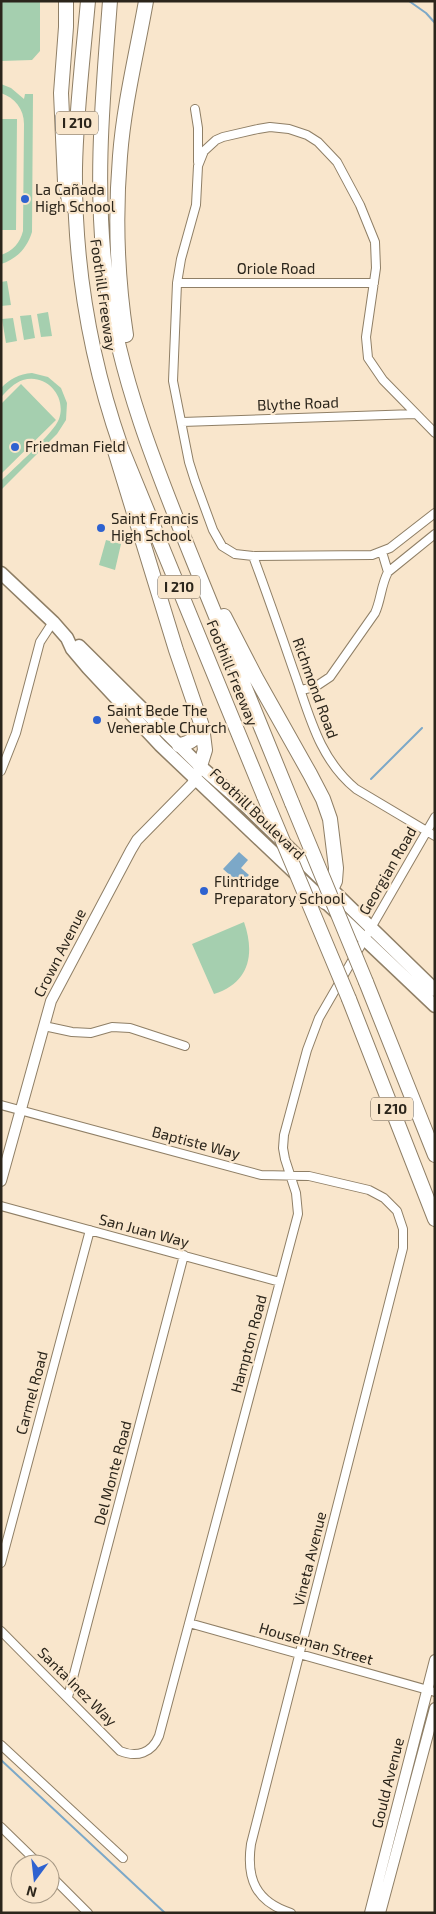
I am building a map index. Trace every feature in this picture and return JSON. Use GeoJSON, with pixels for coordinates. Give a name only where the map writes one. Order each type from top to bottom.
{"type":"FeatureCollection","features":[{"type":"Feature","properties":{"kind":"highway"},"geometry":{"type":"LineString","coordinates":[[66,1],[61,93],[65,182],[78,245]]}},
{"type":"Feature","properties":{"kind":"highway","name":"Foothill Freeway"},"geometry":{"type":"LineString","coordinates":[[88,1],[75,169],[78,245],[87,312],[100,377],[121,447],[348,999],[435,1219]]}},
{"type":"Feature","properties":{"kind":"highway","name":"Foothill Freeway"},"geometry":{"type":"LineString","coordinates":[[110,1],[99,153],[102,242],[119,346],[134,400],[186,542],[435,1155]]}},
{"type":"Feature","properties":{"kind":"highway"},"geometry":{"type":"LineString","coordinates":[[134,400],[131,360],[121,302],[118,254],[118,195],[124,118],[146,1]]}},
{"type":"Feature","properties":{"kind":"highway"},"geometry":{"type":"LineString","coordinates":[[100,377],[116,458],[176,650],[202,726],[205,750],[198,772]]}},
{"type":"Feature","properties":{"kind":"highway"},"geometry":{"type":"LineString","coordinates":[[186,542],[256,678],[323,799],[330,819],[336,868],[335,881],[328,896]]}},
{"type":"Feature","properties":{"kind":"highway"},"geometry":{"type":"LineString","coordinates":[[179,745],[188,744],[194,740],[202,726]]}},
{"type":"Feature","properties":{"kind":"main road","name":"Foothill Boulevard"},"geometry":{"type":"LineString","coordinates":[[1,573],[53,622],[67,638],[95,661],[179,745],[198,772]]}},
{"type":"Feature","properties":{"kind":"main road","name":"Foothill Boulevard"},"geometry":{"type":"LineString","coordinates":[[67,638],[72,649],[88,668],[160,745],[198,772],[328,896],[435,990]]}},
{"type":"Feature","properties":{"kind":"main road","name":"Foothill Boulevard"},"geometry":{"type":"LineString","coordinates":[[368,932],[435,1006]]}},
{"type":"Feature","properties":{"kind":"street"},"geometry":{"type":"LineString","coordinates":[[195,109],[198,128],[196,205],[181,258],[177,283],[173,381],[194,481],[222,546],[236,554],[253,556],[353,557],[372,555],[390,548],[435,513]]}},
{"type":"Feature","properties":{"kind":"street"},"geometry":{"type":"LineString","coordinates":[[198,166],[204,151],[216,140],[270,127],[289,129],[307,135],[318,142],[337,162],[375,242],[377,255],[366,337],[368,358],[383,380],[435,433]]}},
{"type":"Feature","properties":{"kind":"street","name":"Oriole Road"},"geometry":{"type":"LineString","coordinates":[[177,283],[374,283]]}},
{"type":"Feature","properties":{"kind":"street","name":"Blythe Road"},"geometry":{"type":"LineString","coordinates":[[182,422],[415,414]]}},
{"type":"Feature","properties":{"kind":"street"},"geometry":{"type":"LineString","coordinates":[[301,690],[315,687],[330,677],[375,614],[382,595],[384,578],[388,572],[435,534]]}},
{"type":"Feature","properties":{"kind":"street"},"geometry":{"type":"LineString","coordinates":[[382,552],[388,572]]}},
{"type":"Feature","properties":{"kind":"street","name":"Richmond Road"},"geometry":{"type":"LineString","coordinates":[[253,556],[318,742],[327,757],[346,781],[363,794],[435,836]]}},
{"type":"Feature","properties":{"kind":"street"},"geometry":{"type":"LineString","coordinates":[[1,771],[16,733],[40,642],[53,622]]}},
{"type":"Feature","properties":{"kind":"street","name":"Crown Avenue"},"geometry":{"type":"LineString","coordinates":[[1,1181],[51,1001],[131,850],[138,840],[192,784],[198,772]]}},
{"type":"Feature","properties":{"kind":"street","name":"Georgian Road"},"geometry":{"type":"LineString","coordinates":[[368,932],[435,817]]}},
{"type":"Feature","properties":{"kind":"street","name":"Hampton Road"},"geometry":{"type":"LineString","coordinates":[[136,1755],[149,1751],[156,1745],[159,1736],[298,1214],[296,1193],[284,1153],[284,1135],[307,1050],[318,1018],[368,932]]}},
{"type":"Feature","properties":{"kind":"street"},"geometry":{"type":"LineString","coordinates":[[44,1026],[72,1032],[91,1033],[112,1027],[130,1028],[184,1046]]}},
{"type":"Feature","properties":{"kind":"street","name":"Baptiste Way"},"geometry":{"type":"LineString","coordinates":[[1,1105],[261,1175],[309,1176],[369,1190],[384,1198]]}},
{"type":"Feature","properties":{"kind":"street","name":"Vineta Avenue"},"geometry":{"type":"LineString","coordinates":[[291,1913],[277,1908],[258,1892],[250,1876],[248,1859],[403,1248],[403,1229],[397,1211],[384,1198]]}},
{"type":"Feature","properties":{"kind":"street","name":"San Juan Way"},"geometry":{"type":"LineString","coordinates":[[1,1206],[280,1282]]}},
{"type":"Feature","properties":{"kind":"street","name":"Carmel Road"},"geometry":{"type":"LineString","coordinates":[[1,1563],[90,1230]]}},
{"type":"Feature","properties":{"kind":"street","name":"Del Monte Road"},"geometry":{"type":"LineString","coordinates":[[68,1697],[184,1255]]}},
{"type":"Feature","properties":{"kind":"street","name":"Houseman Street"},"geometry":{"type":"LineString","coordinates":[[190,1623],[431,1691]]}},
{"type":"Feature","properties":{"kind":"street","name":"Santa Inez Way"},"geometry":{"type":"LineString","coordinates":[[1,1631],[120,1751],[136,1755]]}},
{"type":"Feature","properties":{"kind":"street","name":"Gould Avenue"},"geometry":{"type":"LineString","coordinates":[[370,1913],[431,1691],[435,1660]]}},
{"type":"Feature","properties":{"kind":"street","name":"Gould Avenue"},"geometry":{"type":"LineString","coordinates":[[380,1913],[435,1708]]}},
{"type":"Feature","properties":{"kind":"street"},"geometry":{"type":"LineString","coordinates":[[1,1745],[123,1858]]}},
{"type":"Feature","properties":{"kind":"street"},"geometry":{"type":"LineString","coordinates":[[1,1827],[29,1854]]}},
{"type":"Feature","properties":{"kind":"street"},"geometry":{"type":"LineString","coordinates":[[60,1885],[88,1913]]}},
{"type":"Feature","properties":{"kind":"green space"},"geometry":{"type":"Polygon","coordinates":[[[1,1],[40,1],[40,51],[32,60],[1,61],[1,1]]]}},
{"type":"Feature","properties":{"kind":"green space"},"geometry":{"type":"Polygon","coordinates":[[[1,84],[11,88],[24,99],[25,94],[33,94],[32,232],[21,252],[1,264],[1,255],[15,246],[23,231],[24,119],[18,105],[1,93],[1,84]]]}},
{"type":"Feature","properties":{"kind":"green space"},"geometry":{"type":"Polygon","coordinates":[[[1,119],[17,119],[16,230],[1,230],[1,119]]]}},
{"type":"Feature","properties":{"kind":"green space"},"geometry":{"type":"Polygon","coordinates":[[[7,281],[11,305],[1,306],[1,282],[7,281]]]}},
{"type":"Feature","properties":{"kind":"green space"},"geometry":{"type":"Polygon","coordinates":[[[48,312],[52,336],[41,337],[37,314],[48,312]]]}},
{"type":"Feature","properties":{"kind":"green space"},"geometry":{"type":"Polygon","coordinates":[[[31,315],[35,338],[24,340],[20,316],[31,315]]]}},
{"type":"Feature","properties":{"kind":"green space"},"geometry":{"type":"Polygon","coordinates":[[[13,318],[17,341],[6,343],[2,319],[13,318]]]}},
{"type":"Feature","properties":{"kind":"green space"},"geometry":{"type":"Polygon","coordinates":[[[32,373],[48,377],[61,388],[67,403],[66,420],[57,434],[1,490],[1,481],[50,433],[59,419],[60,402],[53,388],[47,383],[31,379],[23,380],[11,387],[1,397],[1,388],[8,382],[19,376],[32,373]]]}},
{"type":"Feature","properties":{"kind":"green space","name":"Friedman Field"},"geometry":{"type":"Polygon","coordinates":[[[21,384],[56,420],[1,474],[1,404],[21,384]]]}},
{"type":"Feature","properties":{"kind":"green space"},"geometry":{"type":"Polygon","coordinates":[[[106,540],[121,544],[115,570],[99,565],[106,540]]]}},
{"type":"Feature","properties":{"kind":"green space"},"geometry":{"type":"Polygon","coordinates":[[[244,922],[249,945],[247,966],[235,982],[226,989],[214,994],[192,944],[244,922]]]}},
{"type":"Feature","properties":{"kind":"water"},"geometry":{"type":"Polygon","coordinates":[[[239,852],[248,860],[241,868],[249,875],[240,884],[223,869],[239,852]]]}},
{"type":"Feature","properties":{"kind":"waterway"},"geometry":{"type":"LineString","coordinates":[[409,1],[426,13],[435,23]]}},
{"type":"Feature","properties":{"kind":"waterway"},"geometry":{"type":"LineString","coordinates":[[371,779],[422,728]]}},
{"type":"Feature","properties":{"kind":"waterway"},"geometry":{"type":"LineString","coordinates":[[1,1760],[165,1913]]}},
{"type":"Feature","properties":{"kind":"place","name":"La Cañada High School"},"geometry":{"type":"Point","coordinates":[25,199]}},
{"type":"Feature","properties":{"kind":"place","name":"Friedman Field"},"geometry":{"type":"Point","coordinates":[15,447]}},
{"type":"Feature","properties":{"kind":"place","name":"Saint Francis High School"},"geometry":{"type":"Point","coordinates":[101,528]}},
{"type":"Feature","properties":{"kind":"place","name":"Saint Bede The Venerable Church"},"geometry":{"type":"Point","coordinates":[97,720]}},
{"type":"Feature","properties":{"kind":"place","name":"Flintridge Preparatory School"},"geometry":{"type":"Point","coordinates":[204,891]}}]}
